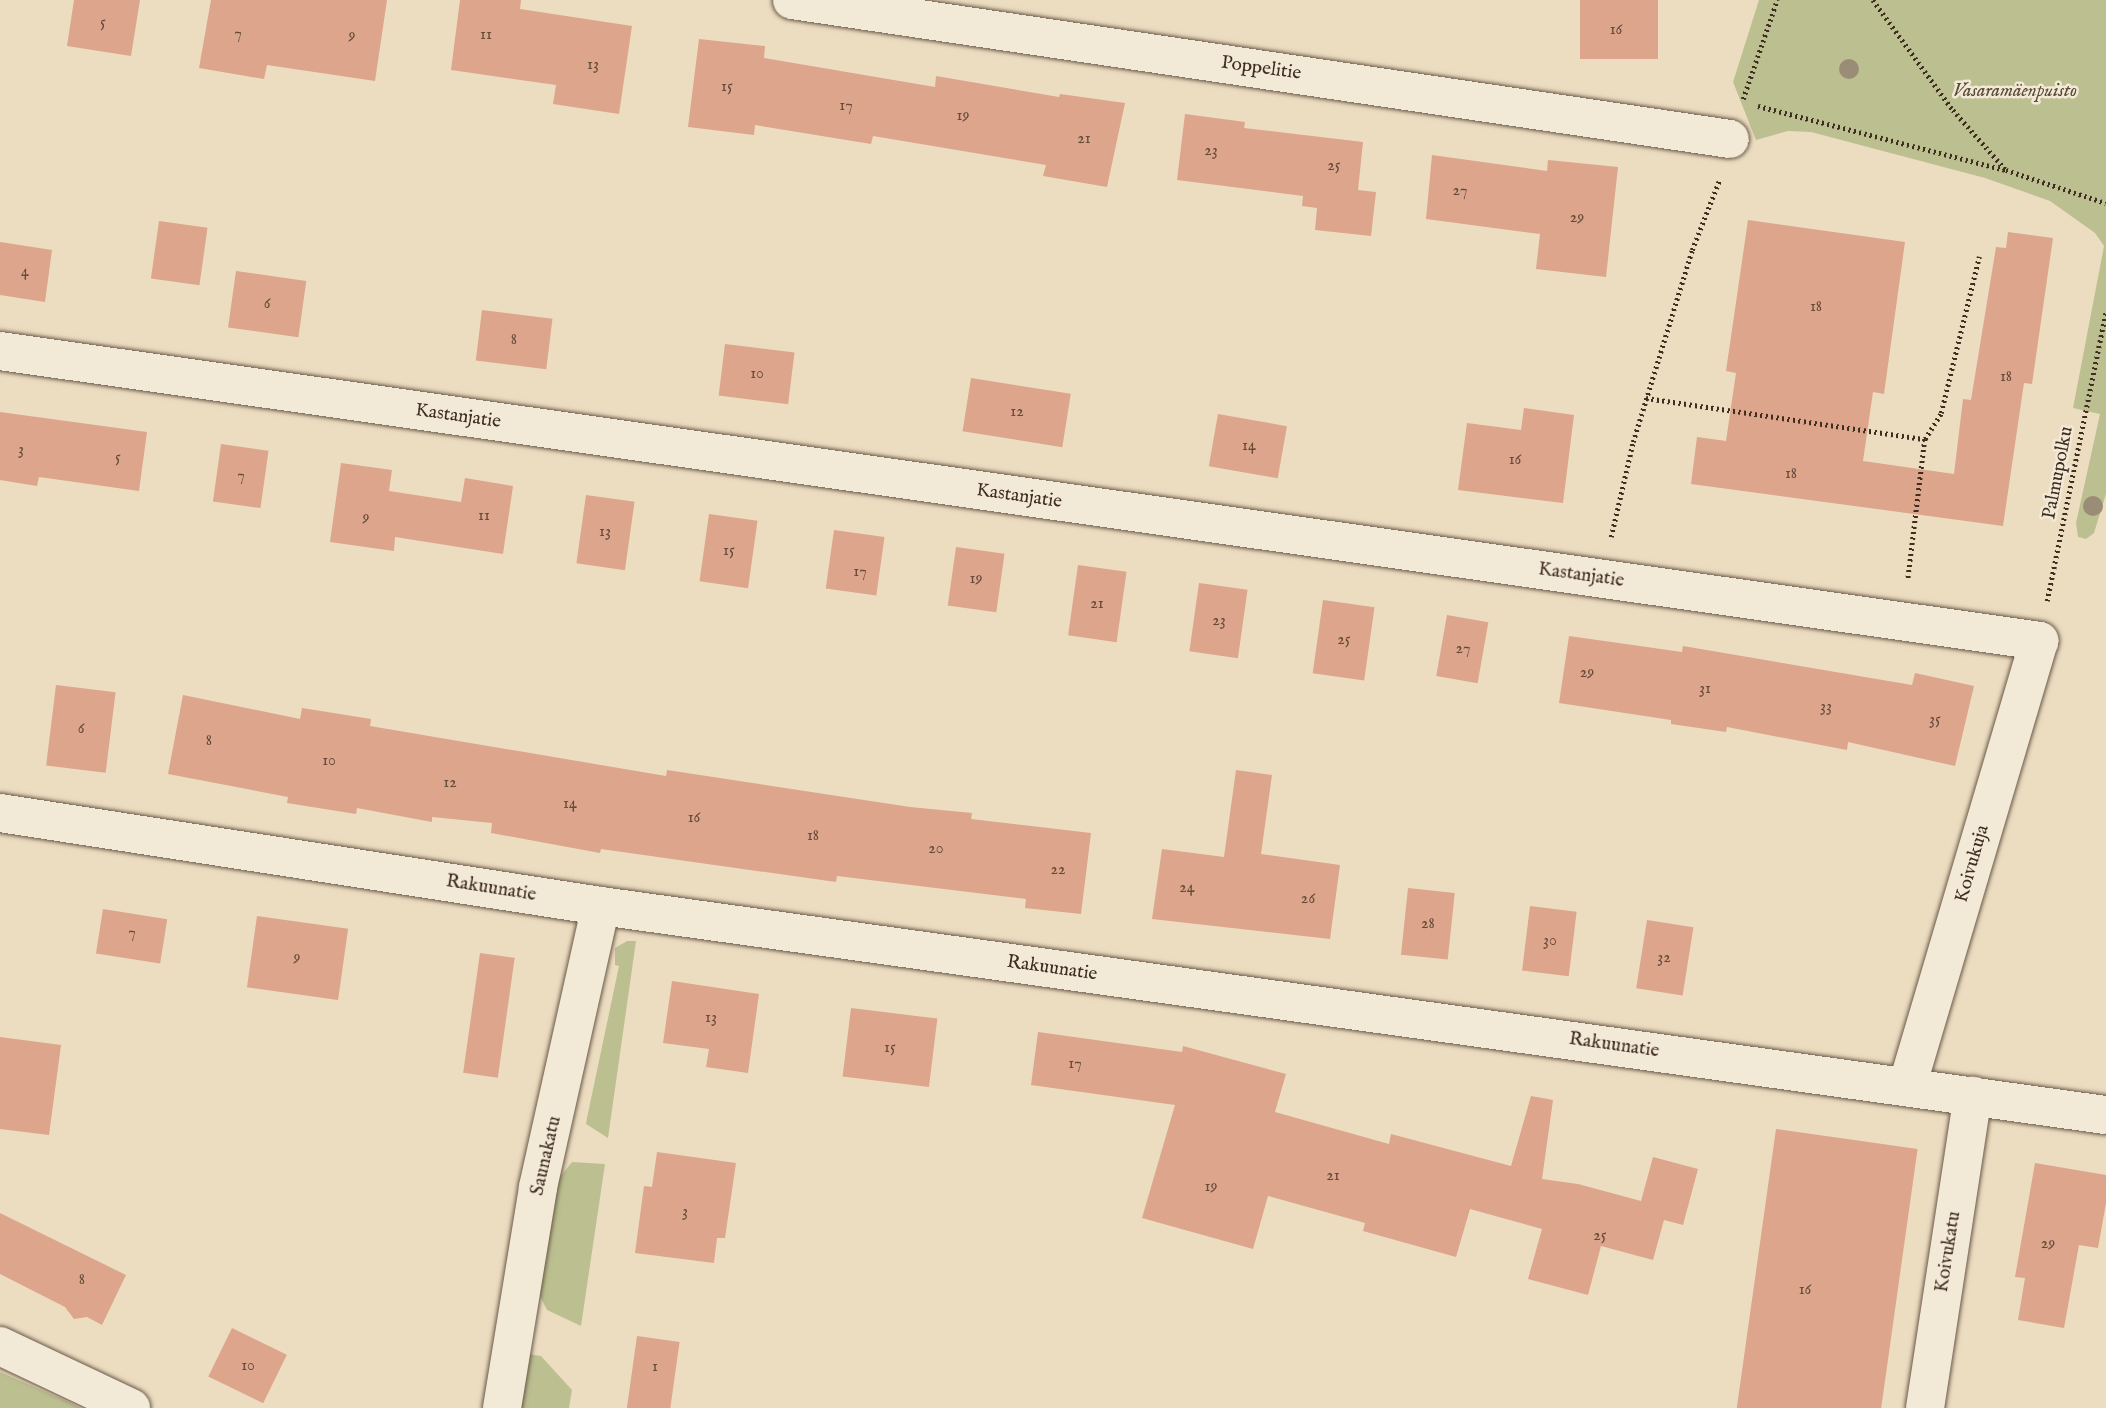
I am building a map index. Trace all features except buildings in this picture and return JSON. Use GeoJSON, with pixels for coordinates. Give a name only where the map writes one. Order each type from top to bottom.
{"type":"FeatureCollection","features":[{"type":"Feature","properties":{"kind":"street","name":"Poppelitie"},"geometry":{"type":"LineString","coordinates":[[792,0],[1730,139]]}},
{"type":"Feature","properties":{"kind":"street","name":"Kastanjatie"},"geometry":{"type":"LineString","coordinates":[[0,351],[2039,641]]}},
{"type":"Feature","properties":{"kind":"street","name":"Koivukuja"},"geometry":{"type":"LineString","coordinates":[[1907,1086],[2039,641]]}},
{"type":"Feature","properties":{"kind":"street","name":"Rakuunatie"},"geometry":{"type":"LineString","coordinates":[[0,813],[601,906],[2106,1115]]}},
{"type":"Feature","properties":{"kind":"street","name":"Saunakatu"},"geometry":{"type":"LineString","coordinates":[[502,1408],[538,1187],[601,906]]}},
{"type":"Feature","properties":{"kind":"street","name":"Koivukatu"},"geometry":{"type":"LineString","coordinates":[[1925,1408],[1973,1096]]}},
{"type":"Feature","properties":{"kind":"street"},"geometry":{"type":"LineString","coordinates":[[0,1346],[131,1408]]}},
{"type":"Feature","properties":{"kind":"path"},"geometry":{"type":"LineString","coordinates":[[1777,0],[1742,102],[2006,170],[2106,203]]}},
{"type":"Feature","properties":{"kind":"path"},"geometry":{"type":"LineString","coordinates":[[1873,0],[1953,110],[2006,170]]}},
{"type":"Feature","properties":{"kind":"path"},"geometry":{"type":"LineString","coordinates":[[1602,579],[1629,455],[1692,250],[1713,201],[1730,139]]}},
{"type":"Feature","properties":{"kind":"path"},"geometry":{"type":"LineString","coordinates":[[1902,621],[1925,439],[1941,413],[1979,257]]}},
{"type":"Feature","properties":{"kind":"path","name":"Palmupolku"},"geometry":{"type":"LineString","coordinates":[[2039,641],[2106,311]]}},
{"type":"Feature","properties":{"kind":"path"},"geometry":{"type":"LineString","coordinates":[[1646,398],[1925,439]]}},
{"type":"Feature","properties":{"kind":"green space","name":"Vasaramäenpuisto"},"geometry":{"type":"Polygon","coordinates":[[[1759,0],[2106,0],[2106,494],[2094,533],[2086,539],[2078,537],[2076,523],[2100,414],[2073,408],[2104,246],[2095,233],[2050,201],[1985,178],[1811,132],[1788,131],[1756,140],[1733,82],[1759,0]]]}},
{"type":"Feature","properties":{"kind":"green space"},"geometry":{"type":"Polygon","coordinates":[[[627,941],[636,941],[608,1138],[586,1124],[619,966],[615,965],[615,948],[627,941]]]}},
{"type":"Feature","properties":{"kind":"green space"},"geometry":{"type":"Polygon","coordinates":[[[572,1162],[605,1164],[581,1326],[547,1310],[536,1288],[552,1187],[572,1162]]]}},
{"type":"Feature","properties":{"kind":"green space"},"geometry":{"type":"Polygon","coordinates":[[[527,1354],[541,1356],[572,1390],[569,1408],[512,1408],[527,1354]]]}},
{"type":"Feature","properties":{"kind":"green space"},"geometry":{"type":"Polygon","coordinates":[[[0,1372],[66,1401],[80,1408],[0,1408],[0,1372]]]}}]}
